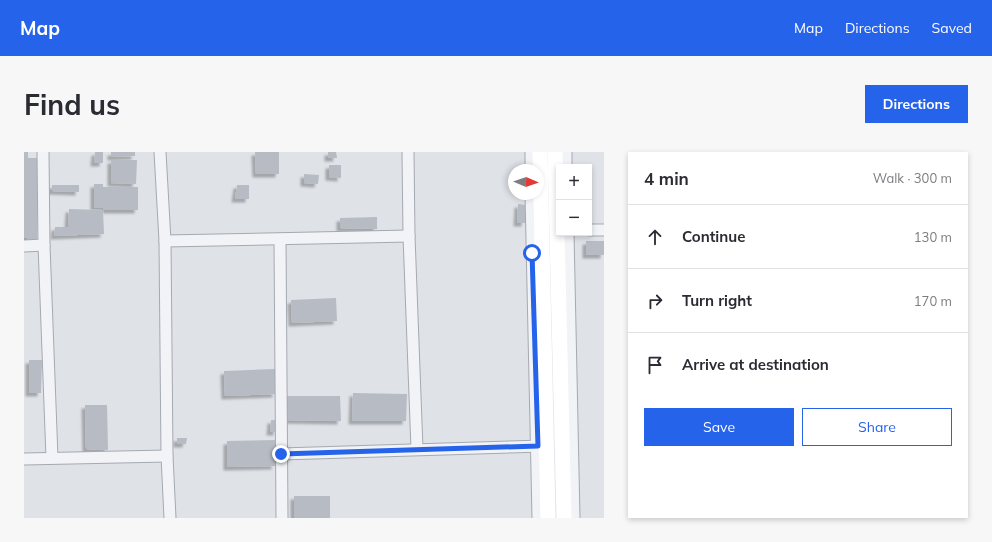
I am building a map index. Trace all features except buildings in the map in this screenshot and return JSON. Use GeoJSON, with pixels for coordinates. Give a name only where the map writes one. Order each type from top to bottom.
{"type":"FeatureCollection","features":[{"type":"Feature","properties":{"kind":"main road"},"geometry":{"type":"LineString","coordinates":[[540,152],[542,446],[548,518]]}},
{"type":"Feature","properties":{"kind":"main road"},"geometry":{"type":"LineString","coordinates":[[555,152],[559,200]]}},
{"type":"Feature","properties":{"kind":"main road"},"geometry":{"type":"LineString","coordinates":[[562,236],[564,518]]}},
{"type":"Feature","properties":{"kind":"street"},"geometry":{"type":"LineString","coordinates":[[43,152],[44,245],[52,458]]}},
{"type":"Feature","properties":{"kind":"street"},"geometry":{"type":"LineString","coordinates":[[160,152],[165,241],[167,456],[170,518]]}},
{"type":"Feature","properties":{"kind":"street"},"geometry":{"type":"LineString","coordinates":[[408,152],[409,236],[417,449]]}},
{"type":"Feature","properties":{"kind":"street"},"geometry":{"type":"LineString","coordinates":[[530,152],[531,164]]}},
{"type":"Feature","properties":{"kind":"street"},"geometry":{"type":"LineString","coordinates":[[566,152],[566,164]]}},
{"type":"Feature","properties":{"kind":"street"},"geometry":{"type":"LineString","coordinates":[[531,200],[542,446],[538,518]]}},
{"type":"Feature","properties":{"kind":"street"},"geometry":{"type":"LineString","coordinates":[[592,230],[604,230]]}},
{"type":"Feature","properties":{"kind":"street"},"geometry":{"type":"LineString","coordinates":[[165,241],[409,236]]}},
{"type":"Feature","properties":{"kind":"street"},"geometry":{"type":"LineString","coordinates":[[562,236],[574,518]]}},
{"type":"Feature","properties":{"kind":"street"},"geometry":{"type":"LineString","coordinates":[[280,239],[282,518]]}},
{"type":"Feature","properties":{"kind":"street"},"geometry":{"type":"LineString","coordinates":[[24,246],[44,245]]}},
{"type":"Feature","properties":{"kind":"street"},"geometry":{"type":"LineString","coordinates":[[281,454],[542,446]]}},
{"type":"Feature","properties":{"kind":"street"},"geometry":{"type":"LineString","coordinates":[[24,459],[167,456]]}},
{"type":"Feature","properties":{"kind":"route"},"geometry":{"type":"LineString","coordinates":[[281,454],[538,446],[532,253]]}}]}
